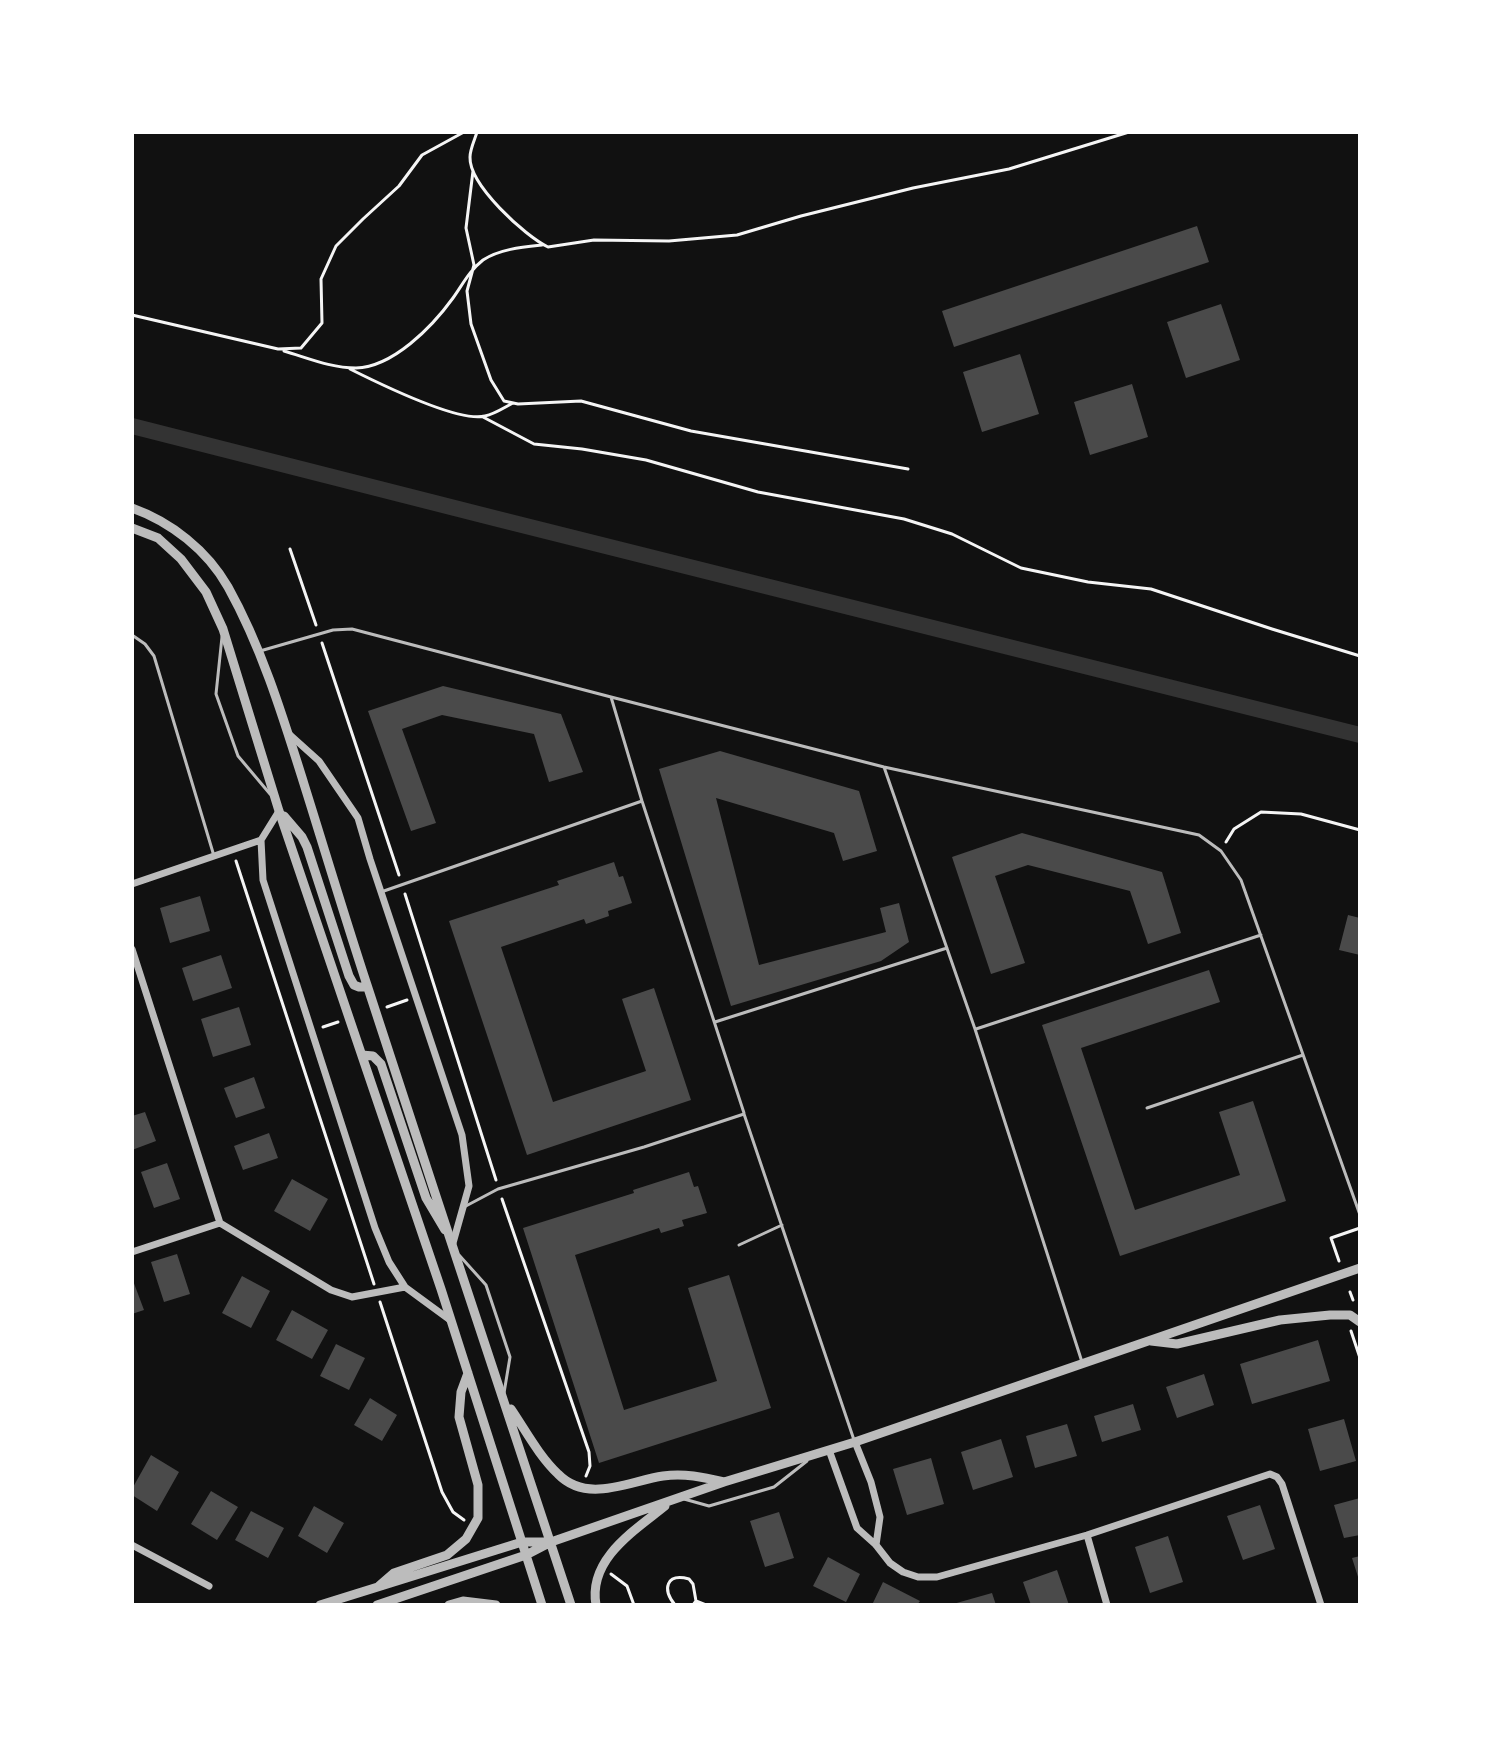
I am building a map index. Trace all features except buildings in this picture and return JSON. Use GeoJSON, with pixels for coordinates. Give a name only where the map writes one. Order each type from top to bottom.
{"type":"FeatureCollection","features":[{"type":"Feature","properties":{"kind":"street"},"geometry":{"type":"LineString","coordinates":[[132,508],[152,515],[178,531],[202,554],[227,584],[258,652],[289,734],[367,987],[571,1605]]}},
{"type":"Feature","properties":{"kind":"street"},"geometry":{"type":"LineString","coordinates":[[132,528],[158,538],[181,559],[206,592],[223,629],[275,800],[468,1373],[542,1605]]}},
{"type":"Feature","properties":{"kind":"street"},"geometry":{"type":"LineString","coordinates":[[289,734],[319,761],[358,818],[462,1135],[469,1186],[454,1248]]}},
{"type":"Feature","properties":{"kind":"street"},"geometry":{"type":"LineString","coordinates":[[279,811],[307,847],[349,976],[354,985],[367,987]]}},
{"type":"Feature","properties":{"kind":"street"},"geometry":{"type":"LineString","coordinates":[[279,811],[261,840],[263,880],[375,1228],[389,1262],[405,1287],[450,1320]]}},
{"type":"Feature","properties":{"kind":"street"},"geometry":{"type":"LineString","coordinates":[[132,884],[261,840]]}},
{"type":"Feature","properties":{"kind":"street"},"geometry":{"type":"LineString","coordinates":[[132,949],[220,1223],[331,1290],[352,1297],[405,1287]]}},
{"type":"Feature","properties":{"kind":"street"},"geometry":{"type":"LineString","coordinates":[[362,1055],[373,1056],[381,1064],[426,1198],[454,1248]]}},
{"type":"Feature","properties":{"kind":"street"},"geometry":{"type":"LineString","coordinates":[[132,1252],[220,1223]]}},
{"type":"Feature","properties":{"kind":"street"},"geometry":{"type":"LineString","coordinates":[[377,1605],[526,1555],[551,1542],[724,1482],[855,1442],[1360,1268]]}},
{"type":"Feature","properties":{"kind":"street"},"geometry":{"type":"LineString","coordinates":[[1147,1340],[1177,1344],[1280,1320],[1330,1315],[1350,1315],[1360,1322]]}},
{"type":"Feature","properties":{"kind":"street"},"geometry":{"type":"LineString","coordinates":[[379,1586],[394,1573],[447,1555],[466,1539],[478,1518],[478,1485],[459,1417],[461,1392],[468,1373]]}},
{"type":"Feature","properties":{"kind":"street"},"geometry":{"type":"LineString","coordinates":[[503,1397],[559,1476],[576,1486],[593,1490],[663,1476],[691,1475],[724,1482]]}},
{"type":"Feature","properties":{"kind":"street"},"geometry":{"type":"LineString","coordinates":[[855,1442],[871,1482],[880,1517],[876,1545]]}},
{"type":"Feature","properties":{"kind":"street"},"geometry":{"type":"LineString","coordinates":[[829,1450],[857,1528],[890,1563],[918,1577],[937,1577],[1087,1535],[1270,1474],[1282,1484],[1321,1605]]}},
{"type":"Feature","properties":{"kind":"street"},"geometry":{"type":"LineString","coordinates":[[596,1605],[594,1586],[615,1548],[677,1499]]}},
{"type":"Feature","properties":{"kind":"street"},"geometry":{"type":"LineString","coordinates":[[1087,1535],[1107,1605]]}},
{"type":"Feature","properties":{"kind":"street"},"geometry":{"type":"LineString","coordinates":[[320,1605],[522,1542],[551,1542]]}},
{"type":"Feature","properties":{"kind":"street"},"geometry":{"type":"LineString","coordinates":[[132,1545],[209,1586]]}},
{"type":"Feature","properties":{"kind":"street"},"geometry":{"type":"LineString","coordinates":[[449,1605],[463,1601],[496,1605]]}},
{"type":"Feature","properties":{"kind":"lane"},"geometry":{"type":"LineString","coordinates":[[223,629],[216,694],[238,756],[275,800]]}},
{"type":"Feature","properties":{"kind":"lane"},"geometry":{"type":"LineString","coordinates":[[258,652],[333,630],[352,629],[884,767],[1199,835],[1221,851],[1241,880],[1360,1215]]}},
{"type":"Feature","properties":{"kind":"lane"},"geometry":{"type":"LineString","coordinates":[[132,635],[145,644],[154,656],[214,856]]}},
{"type":"Feature","properties":{"kind":"lane"},"geometry":{"type":"LineString","coordinates":[[611,697],[744,1114],[855,1442]]}},
{"type":"Feature","properties":{"kind":"lane"},"geometry":{"type":"LineString","coordinates":[[884,767],[975,1029],[1082,1362]]}},
{"type":"Feature","properties":{"kind":"lane"},"geometry":{"type":"LineString","coordinates":[[381,892],[642,801]]}},
{"type":"Feature","properties":{"kind":"lane"},"geometry":{"type":"LineString","coordinates":[[975,1029],[1261,935]]}},
{"type":"Feature","properties":{"kind":"lane"},"geometry":{"type":"LineString","coordinates":[[715,1022],[947,948]]}},
{"type":"Feature","properties":{"kind":"lane"},"geometry":{"type":"LineString","coordinates":[[1147,1108],[1303,1055]]}},
{"type":"Feature","properties":{"kind":"lane"},"geometry":{"type":"LineString","coordinates":[[464,1207],[498,1189],[644,1147],[744,1114]]}},
{"type":"Feature","properties":{"kind":"lane"},"geometry":{"type":"LineString","coordinates":[[739,1245],[782,1225]]}},
{"type":"Feature","properties":{"kind":"lane"},"geometry":{"type":"LineString","coordinates":[[454,1248],[486,1285],[510,1357],[503,1397]]}},
{"type":"Feature","properties":{"kind":"lane"},"geometry":{"type":"LineString","coordinates":[[677,1499],[709,1506],[774,1487],[814,1455]]}},
{"type":"Feature","properties":{"kind":"path"},"geometry":{"type":"LineString","coordinates":[[278,349],[301,348],[322,323],[321,279],[336,246],[399,186],[422,155],[464,132]]}},
{"type":"Feature","properties":{"kind":"path"},"geometry":{"type":"LineString","coordinates":[[477,132],[470,156],[473,171],[466,228],[473,269],[467,291],[471,324],[491,380],[504,401],[581,401],[691,431],[908,469]]}},
{"type":"Feature","properties":{"kind":"path"},"geometry":{"type":"LineString","coordinates":[[473,171],[516,225],[542,245],[548,247],[594,240],[669,241],[737,235],[913,188],[1009,169],[1129,132]]}},
{"type":"Feature","properties":{"kind":"path"},"geometry":{"type":"LineString","coordinates":[[132,315],[278,349],[333,367],[359,368],[383,362],[425,330],[452,299],[467,274],[486,258],[509,250],[542,245]]}},
{"type":"Feature","properties":{"kind":"path"},"geometry":{"type":"LineString","coordinates":[[347,367],[379,384],[451,413],[483,417],[534,444],[646,460],[758,492],[904,519],[952,534],[1021,568],[1088,582],[1151,589],[1360,656]]}},
{"type":"Feature","properties":{"kind":"path"},"geometry":{"type":"LineString","coordinates":[[483,417],[513,403]]}},
{"type":"Feature","properties":{"kind":"path"},"geometry":{"type":"LineString","coordinates":[[290,549],[402,884],[498,1189],[589,1452],[590,1466],[582,1488]]}},
{"type":"Feature","properties":{"kind":"path"},"geometry":{"type":"LineString","coordinates":[[1221,851],[1234,829],[1261,812],[1301,814],[1360,830]]}},
{"type":"Feature","properties":{"kind":"path"},"geometry":{"type":"LineString","coordinates":[[233,850],[442,1492],[453,1512],[473,1528]]}},
{"type":"Feature","properties":{"kind":"path"},"geometry":{"type":"LineString","coordinates":[[1339,1261],[1331,1238],[1360,1228]]}},
{"type":"Feature","properties":{"kind":"path"},"geometry":{"type":"LineString","coordinates":[[1350,1292],[1353,1300]]}},
{"type":"Feature","properties":{"kind":"path"},"geometry":{"type":"LineString","coordinates":[[1349,1324],[1360,1358]]}},
{"type":"Feature","properties":{"kind":"path"},"geometry":{"type":"LineString","coordinates":[[602,1568],[627,1586],[634,1605]]}},
{"type":"Feature","properties":{"kind":"path"},"geometry":{"type":"LineString","coordinates":[[675,1605],[667,1591],[668,1584],[678,1577],[689,1579],[693,1584],[695,1603],[706,1605]]}},
{"type":"Feature","properties":{"kind":"waterway"},"geometry":{"type":"LineString","coordinates":[[132,426],[1360,735]]}}]}
